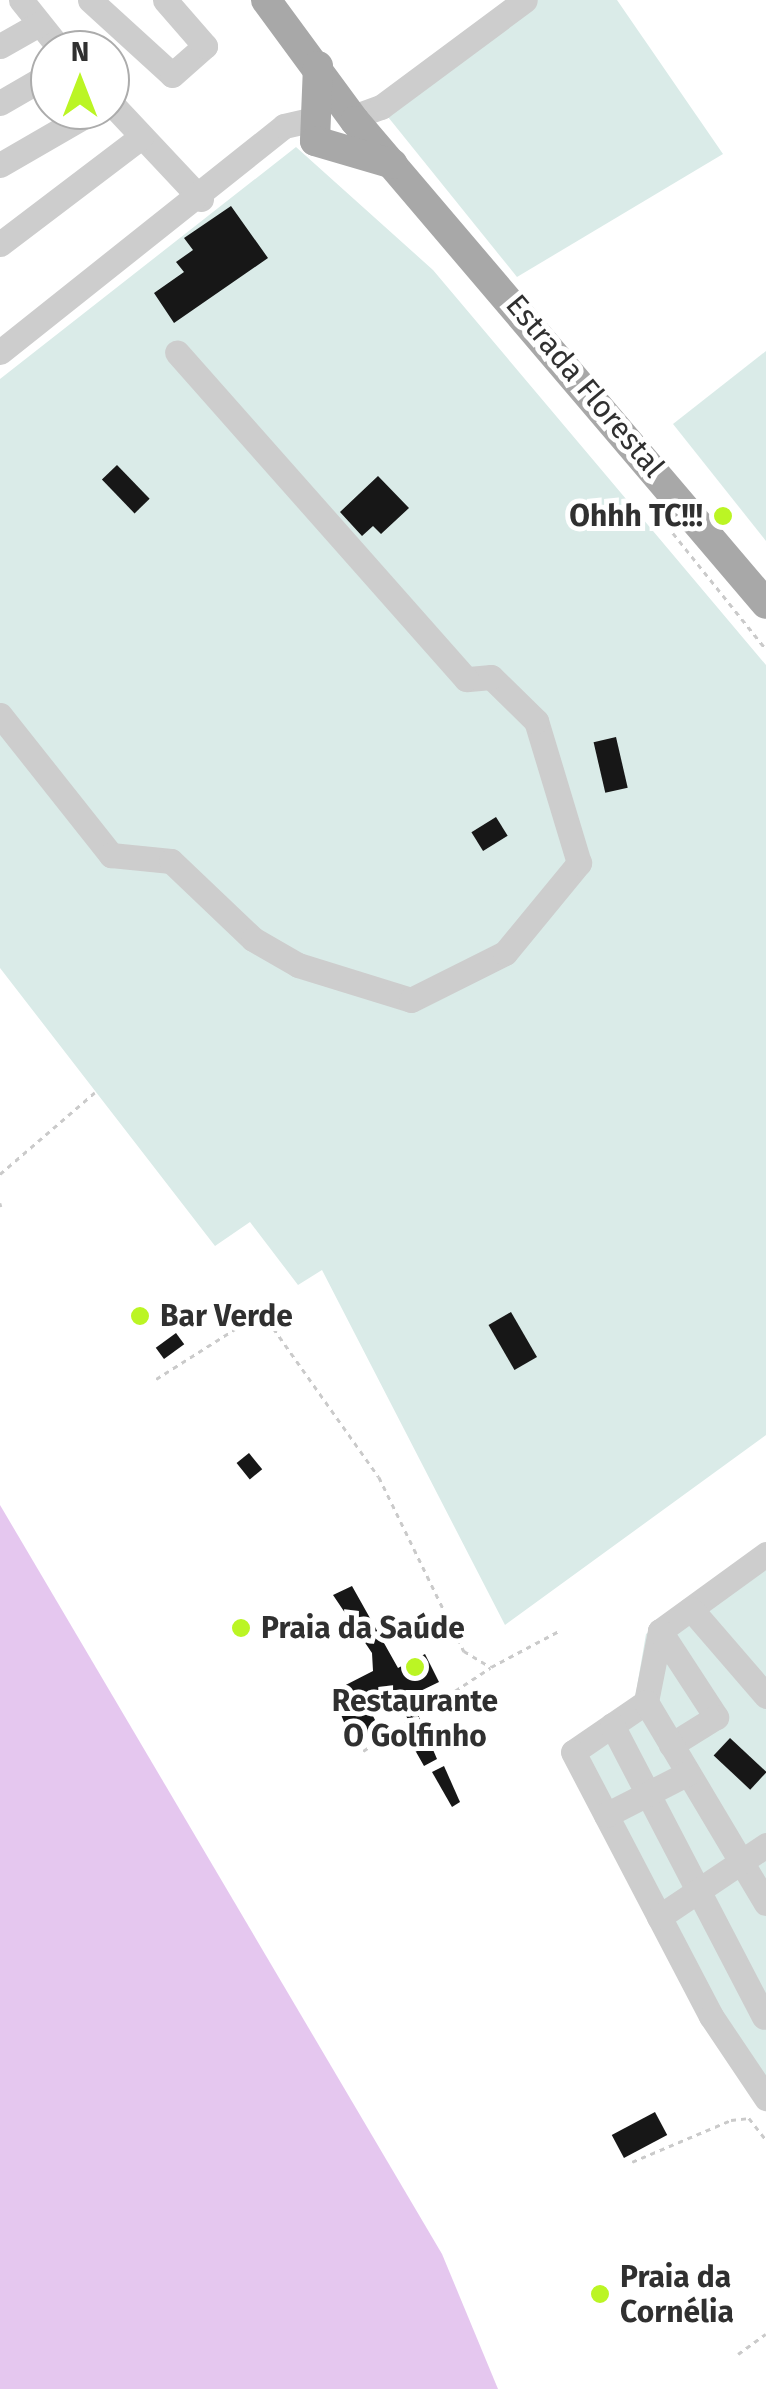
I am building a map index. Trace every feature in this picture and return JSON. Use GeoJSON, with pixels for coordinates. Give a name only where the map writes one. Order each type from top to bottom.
{"type":"FeatureCollection","features":[{"type":"Feature","properties":{"kind":"main road","name":"Estrada Florestal"},"geometry":{"type":"LineString","coordinates":[[266,0],[353,117],[403,169],[766,604]]}},
{"type":"Feature","properties":{"kind":"main road"},"geometry":{"type":"LineString","coordinates":[[318,66],[320,132]]}},
{"type":"Feature","properties":{"kind":"main road"},"geometry":{"type":"LineString","coordinates":[[320,132],[350,142],[353,117]]}},
{"type":"Feature","properties":{"kind":"main road"},"geometry":{"type":"LineString","coordinates":[[320,132],[403,169]]}},
{"type":"Feature","properties":{"kind":"street"},"geometry":{"type":"LineString","coordinates":[[21,0],[44,30]]}},
{"type":"Feature","properties":{"kind":"street"},"geometry":{"type":"LineString","coordinates":[[90,0],[172,74],[205,46],[165,0]]}},
{"type":"Feature","properties":{"kind":"street"},"geometry":{"type":"LineString","coordinates":[[353,117],[382,107],[526,0]]}},
{"type":"Feature","properties":{"kind":"street"},"geometry":{"type":"LineString","coordinates":[[0,46],[39,24]]}},
{"type":"Feature","properties":{"kind":"street"},"geometry":{"type":"LineString","coordinates":[[0,102],[30,85]]}},
{"type":"Feature","properties":{"kind":"street"},"geometry":{"type":"LineString","coordinates":[[130,123],[201,199]]}},
{"type":"Feature","properties":{"kind":"street"},"geometry":{"type":"LineString","coordinates":[[0,352],[201,199],[284,126],[320,132]]}},
{"type":"Feature","properties":{"kind":"street"},"geometry":{"type":"LineString","coordinates":[[0,164],[60,130]]}},
{"type":"Feature","properties":{"kind":"street"},"geometry":{"type":"LineString","coordinates":[[0,244],[142,136]]}},
{"type":"Feature","properties":{"kind":"street"},"geometry":{"type":"LineString","coordinates":[[0,715],[111,855],[170,862],[253,939],[298,964],[411,1000],[506,953],[580,863],[536,721],[491,677],[466,679],[177,352]]}},
{"type":"Feature","properties":{"kind":"street"},"geometry":{"type":"LineString","coordinates":[[766,1554],[660,1631],[646,1702],[766,1903]]}},
{"type":"Feature","properties":{"kind":"street"},"geometry":{"type":"LineString","coordinates":[[691,1608],[766,1696]]}},
{"type":"Feature","properties":{"kind":"street"},"geometry":{"type":"LineString","coordinates":[[660,1631],[716,1717],[671,1745]]}},
{"type":"Feature","properties":{"kind":"street"},"geometry":{"type":"LineString","coordinates":[[646,1702],[573,1752],[660,1917],[766,2098]]}},
{"type":"Feature","properties":{"kind":"street"},"geometry":{"type":"LineString","coordinates":[[612,1725],[694,1892],[764,2017]]}},
{"type":"Feature","properties":{"kind":"street"},"geometry":{"type":"LineString","coordinates":[[606,1815],[688,1773]]}},
{"type":"Feature","properties":{"kind":"street"},"geometry":{"type":"LineString","coordinates":[[660,1917],[766,1846]]}},
{"type":"Feature","properties":{"kind":"path"},"geometry":{"type":"LineString","coordinates":[[670,530],[766,648]]}},
{"type":"Feature","properties":{"kind":"path"},"geometry":{"type":"LineString","coordinates":[[0,1174],[95,1092]]}},
{"type":"Feature","properties":{"kind":"path"},"geometry":{"type":"LineString","coordinates":[[156,1379],[262,1312],[379,1477],[464,1652],[492,1667]]}},
{"type":"Feature","properties":{"kind":"path"},"geometry":{"type":"LineString","coordinates":[[364,1751],[492,1667],[559,1631]]}},
{"type":"Feature","properties":{"kind":"path"},"geometry":{"type":"LineString","coordinates":[[632,2162],[731,2120],[749,2118],[766,2140]]}},
{"type":"Feature","properties":{"kind":"path"},"geometry":{"type":"LineString","coordinates":[[738,2354],[766,2334]]}},
{"type":"Feature","properties":{"kind":"shaded area"},"geometry":{"type":"Polygon","coordinates":[[[535,0],[617,0],[723,154],[517,277],[384,112],[535,0]]]}},
{"type":"Feature","properties":{"kind":"shaded area"},"geometry":{"type":"Polygon","coordinates":[[[296,147],[433,270],[766,665],[766,1435],[505,1625],[322,1270],[298,1285],[250,1222],[215,1246],[0,968],[0,379],[296,147]]]}},
{"type":"Feature","properties":{"kind":"shaded area"},"geometry":{"type":"Polygon","coordinates":[[[766,351],[766,541],[673,424],[766,351]]]}},
{"type":"Feature","properties":{"kind":"shaded area"},"geometry":{"type":"Polygon","coordinates":[[[0,1505],[442,2254],[498,2389],[0,2389],[0,1505]]]}},
{"type":"Feature","properties":{"kind":"shaded area"},"geometry":{"type":"Polygon","coordinates":[[[766,1545],[766,2102],[564,1752],[635,1698],[646,1634],[766,1545]]]}},
{"type":"Feature","properties":{"kind":"building"},"geometry":{"type":"Polygon","coordinates":[[[231,206],[268,258],[174,323],[154,293],[184,272],[176,262],[193,250],[184,238],[231,206]]]}},
{"type":"Feature","properties":{"kind":"building"},"geometry":{"type":"Polygon","coordinates":[[[117,465],[150,499],[135,513],[102,480],[117,465]]]}},
{"type":"Feature","properties":{"kind":"building"},"geometry":{"type":"Polygon","coordinates":[[[378,476],[409,508],[381,534],[373,526],[362,536],[340,512],[378,476]]]}},
{"type":"Feature","properties":{"kind":"building"},"geometry":{"type":"Polygon","coordinates":[[[616,737],[628,788],[605,793],[594,742],[616,737]]]}},
{"type":"Feature","properties":{"kind":"building"},"geometry":{"type":"Polygon","coordinates":[[[496,817],[508,836],[483,851],[471,832],[496,817]]]}},
{"type":"Feature","properties":{"kind":"building"},"geometry":{"type":"Polygon","coordinates":[[[511,1312],[537,1357],[514,1370],[488,1325],[511,1312]]]}},
{"type":"Feature","properties":{"kind":"building"},"geometry":{"type":"Polygon","coordinates":[[[176,1333],[184,1344],[164,1359],[156,1348],[176,1333]]]}},
{"type":"Feature","properties":{"kind":"building"},"geometry":{"type":"Polygon","coordinates":[[[249,1453],[262,1469],[250,1479],[237,1463],[249,1453]]]}},
{"type":"Feature","properties":{"kind":"building"},"geometry":{"type":"Polygon","coordinates":[[[352,1586],[398,1668],[425,1654],[439,1682],[410,1696],[437,1759],[424,1766],[403,1729],[410,1725],[400,1701],[372,1714],[380,1730],[355,1743],[332,1692],[373,1671],[372,1653],[333,1595],[352,1586]]]}},
{"type":"Feature","properties":{"kind":"building"},"geometry":{"type":"Polygon","coordinates":[[[730,1738],[766,1772],[750,1790],[714,1756],[730,1738]]]}},
{"type":"Feature","properties":{"kind":"building"},"geometry":{"type":"Polygon","coordinates":[[[444,1766],[460,1802],[452,1807],[432,1772],[444,1766]]]}},
{"type":"Feature","properties":{"kind":"building"},"geometry":{"type":"Polygon","coordinates":[[[655,2112],[667,2135],[624,2158],[612,2135],[655,2112]]]}},
{"type":"Feature","properties":{"kind":"place","name":"Ohhh TC!!!"},"geometry":{"type":"Point","coordinates":[723,516]}},
{"type":"Feature","properties":{"kind":"place","name":"Bar Verde"},"geometry":{"type":"Point","coordinates":[140,1316]}},
{"type":"Feature","properties":{"kind":"place","name":"Praia da Saúde"},"geometry":{"type":"Point","coordinates":[241,1628]}},
{"type":"Feature","properties":{"kind":"place","name":"Restaurante O Golfinho"},"geometry":{"type":"Point","coordinates":[415,1667]}},
{"type":"Feature","properties":{"kind":"place","name":"Praia da Cornélia"},"geometry":{"type":"Point","coordinates":[600,2294]}}]}
